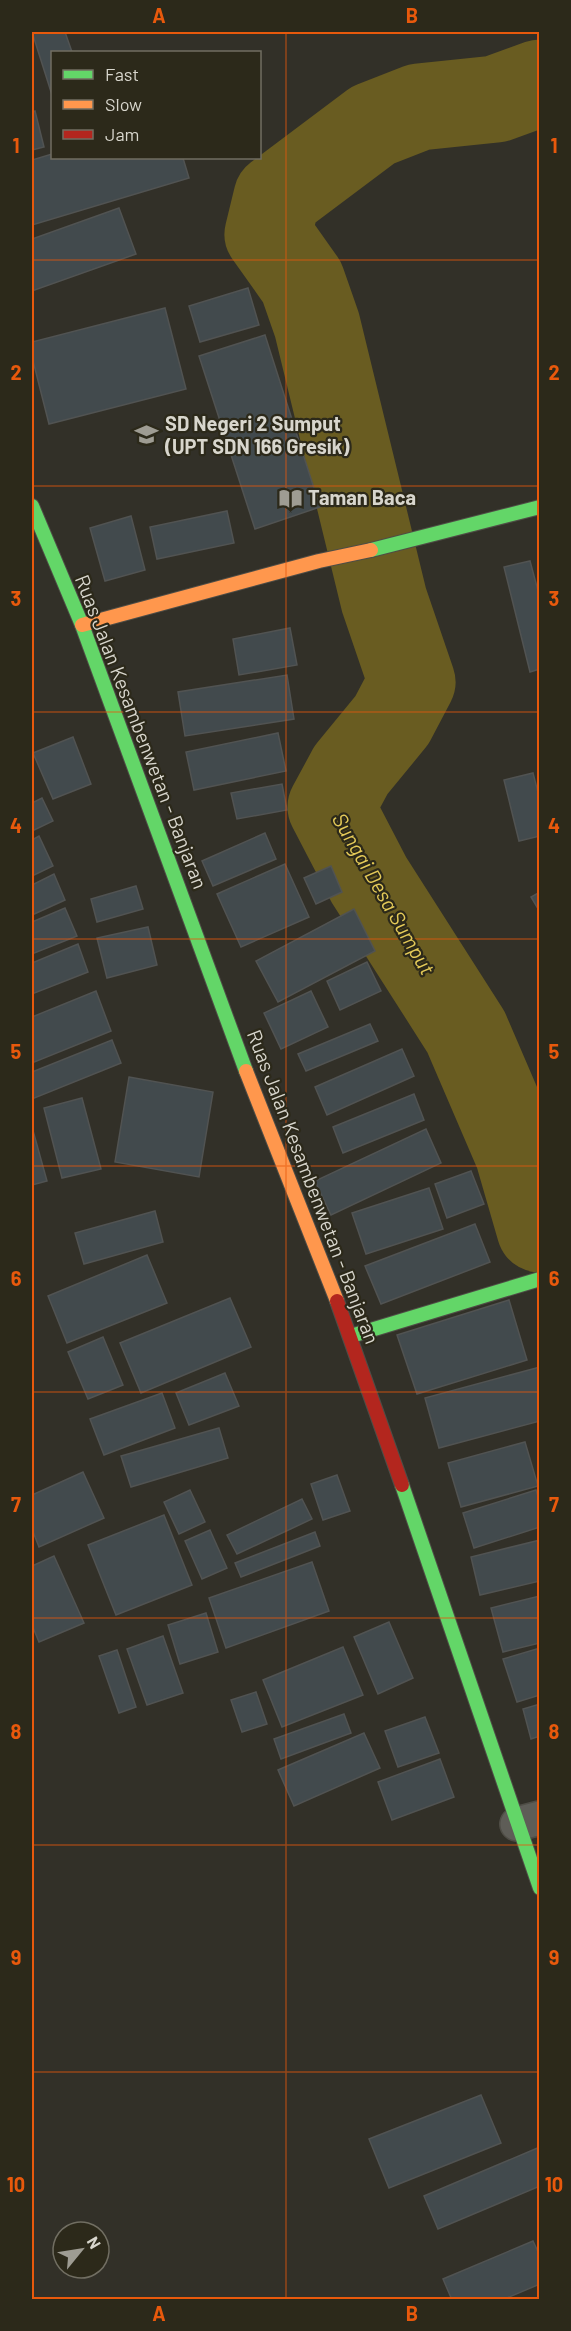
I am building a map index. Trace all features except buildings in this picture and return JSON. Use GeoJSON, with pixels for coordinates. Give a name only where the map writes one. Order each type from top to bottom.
{"type":"FeatureCollection","features":[{"type":"Feature","properties":{"kind":"main road","name":"Ruas Jalan Kesambenwetan - Banjaran"},"geometry":{"type":"LineString","coordinates":[[32,506],[82,625],[247,1072],[351,1336],[529,1821],[540,1888]]}},
{"type":"Feature","properties":{"kind":"main road"},"geometry":{"type":"LineString","coordinates":[[82,625],[319,561],[387,547],[540,507]]}},
{"type":"Feature","properties":{"kind":"main road"},"geometry":{"type":"LineString","coordinates":[[351,1336],[540,1279]]}},
{"type":"Feature","properties":{"kind":"waterway","name":"Sungai Desa Sumput"},"geometry":{"type":"LineString","coordinates":[[540,83],[496,99],[419,107],[373,125],[277,197],[268,234],[302,282],[317,325],[384,600],[412,682],[392,720],[351,770],[331,807],[369,880],[466,1032],[518,1153],[540,1229]]}},
{"type":"Feature","properties":{"kind":"traffic: fast"},"geometry":{"type":"LineString","coordinates":[[32,506],[82,625],[246,1071]]}},
{"type":"Feature","properties":{"kind":"traffic: fast"},"geometry":{"type":"LineString","coordinates":[[371,550],[540,507]]}},
{"type":"Feature","properties":{"kind":"traffic: fast"},"geometry":{"type":"LineString","coordinates":[[351,1336],[540,1279]]}},
{"type":"Feature","properties":{"kind":"traffic: fast"},"geometry":{"type":"LineString","coordinates":[[402,1485],[540,1888]]}},
{"type":"Feature","properties":{"kind":"traffic: slow"},"geometry":{"type":"LineString","coordinates":[[82,625],[319,561],[371,550]]}},
{"type":"Feature","properties":{"kind":"traffic: slow"},"geometry":{"type":"LineString","coordinates":[[246,1071],[337,1301]]}},
{"type":"Feature","properties":{"kind":"traffic: jam"},"geometry":{"type":"LineString","coordinates":[[337,1301],[402,1485]]}},
{"type":"Feature","properties":{"kind":"place","name":"SD Negeri 2 Sumput (UPT SDN 166 Gresik)"},"geometry":{"type":"Point","coordinates":[147,435]}},
{"type":"Feature","properties":{"kind":"place","name":"Taman Baca"},"geometry":{"type":"Point","coordinates":[290,498]}}]}
